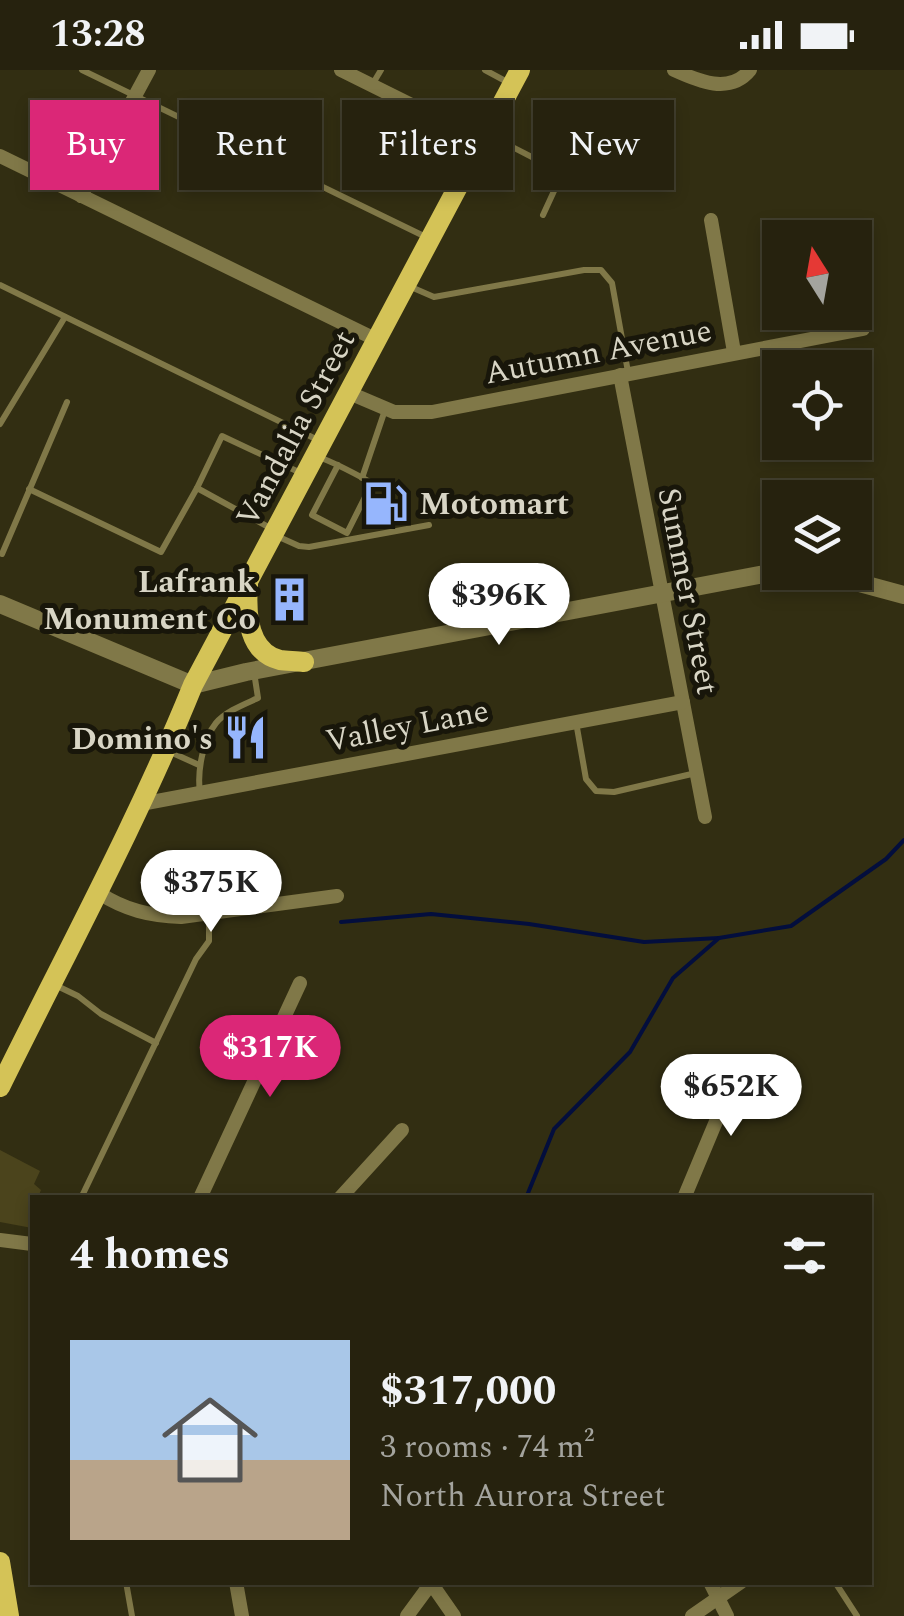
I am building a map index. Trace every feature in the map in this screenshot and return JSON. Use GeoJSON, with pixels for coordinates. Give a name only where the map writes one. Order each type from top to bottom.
{"type":"FeatureCollection","features":[{"type":"Feature","properties":{"kind":"main road","name":"Vandalia Street"},"geometry":{"type":"LineString","coordinates":[[504,100],[516,77]]}},
{"type":"Feature","properties":{"kind":"main road","name":"Vandalia Street"},"geometry":{"type":"LineString","coordinates":[[0,1087],[99,893],[193,685],[456,190]]}},
{"type":"Feature","properties":{"kind":"main road"},"geometry":{"type":"LineString","coordinates":[[248,583],[246,607],[261,649],[279,660],[304,662]]}},
{"type":"Feature","properties":{"kind":"main road"},"geometry":{"type":"LineString","coordinates":[[0,1562],[9,1616]]}},
{"type":"Feature","properties":{"kind":"street"},"geometry":{"type":"LineString","coordinates":[[82,196],[149,70]]}},
{"type":"Feature","properties":{"kind":"street"},"geometry":{"type":"LineString","coordinates":[[341,70],[400,100]]}},
{"type":"Feature","properties":{"kind":"street"},"geometry":{"type":"LineString","coordinates":[[674,70],[704,84],[720,84],[746,76],[750,70]]}},
{"type":"Feature","properties":{"kind":"street"},"geometry":{"type":"LineString","coordinates":[[0,156],[375,339]]}},
{"type":"Feature","properties":{"kind":"street"},"geometry":{"type":"LineString","coordinates":[[711,220],[734,352]]}},
{"type":"Feature","properties":{"kind":"street","name":"Autumn Avenue"},"geometry":{"type":"LineString","coordinates":[[347,392],[386,410],[432,412],[857,330]]}},
{"type":"Feature","properties":{"kind":"street","name":"Summer Street"},"geometry":{"type":"LineString","coordinates":[[624,374],[705,817]]}},
{"type":"Feature","properties":{"kind":"street"},"geometry":{"type":"LineString","coordinates":[[0,604],[193,685],[762,575]]}},
{"type":"Feature","properties":{"kind":"street"},"geometry":{"type":"LineString","coordinates":[[872,587],[904,596]]}},
{"type":"Feature","properties":{"kind":"street","name":"Valley Lane"},"geometry":{"type":"LineString","coordinates":[[141,804],[683,702]]}},
{"type":"Feature","properties":{"kind":"street"},"geometry":{"type":"LineString","coordinates":[[99,893],[116,904],[156,916],[181,917],[337,896]]}},
{"type":"Feature","properties":{"kind":"street"},"geometry":{"type":"LineString","coordinates":[[201,1195],[300,983]]}},
{"type":"Feature","properties":{"kind":"street"},"geometry":{"type":"LineString","coordinates":[[685,1195],[740,1064]]}},
{"type":"Feature","properties":{"kind":"street"},"geometry":{"type":"LineString","coordinates":[[343,1195],[402,1130]]}},
{"type":"Feature","properties":{"kind":"street"},"geometry":{"type":"LineString","coordinates":[[0,1240],[30,1244]]}},
{"type":"Feature","properties":{"kind":"street"},"geometry":{"type":"LineString","coordinates":[[237,1585],[242,1616]]}},
{"type":"Feature","properties":{"kind":"street"},"geometry":{"type":"LineString","coordinates":[[407,1616],[430,1585]]}},
{"type":"Feature","properties":{"kind":"street"},"geometry":{"type":"LineString","coordinates":[[433,1585],[454,1616]]}},
{"type":"Feature","properties":{"kind":"street"},"geometry":{"type":"LineString","coordinates":[[711,1585],[727,1616]]}},
{"type":"Feature","properties":{"kind":"street"},"geometry":{"type":"LineString","coordinates":[[692,1616],[737,1585]]}},
{"type":"Feature","properties":{"kind":"lane"},"geometry":{"type":"LineString","coordinates":[[82,70],[429,239]]}},
{"type":"Feature","properties":{"kind":"lane"},"geometry":{"type":"LineString","coordinates":[[372,86],[381,70]]}},
{"type":"Feature","properties":{"kind":"lane"},"geometry":{"type":"LineString","coordinates":[[485,70],[516,77]]}},
{"type":"Feature","properties":{"kind":"lane"},"geometry":{"type":"LineString","coordinates":[[513,150],[559,171],[560,178],[542,215]]}},
{"type":"Feature","properties":{"kind":"lane"},"geometry":{"type":"LineString","coordinates":[[405,285],[434,297],[602,270],[612,283],[624,374]]}},
{"type":"Feature","properties":{"kind":"lane"},"geometry":{"type":"LineString","coordinates":[[0,285],[65,316],[313,457]]}},
{"type":"Feature","properties":{"kind":"lane"},"geometry":{"type":"LineString","coordinates":[[0,424],[65,316]]}},
{"type":"Feature","properties":{"kind":"lane"},"geometry":{"type":"LineString","coordinates":[[2,554],[67,402]]}},
{"type":"Feature","properties":{"kind":"lane"},"geometry":{"type":"LineString","coordinates":[[362,478],[386,410]]}},
{"type":"Feature","properties":{"kind":"lane"},"geometry":{"type":"LineString","coordinates":[[29,489],[161,552],[222,436],[338,464],[372,483],[342,541]]}},
{"type":"Feature","properties":{"kind":"lane"},"geometry":{"type":"LineString","coordinates":[[338,464],[312,515],[347,533]]}},
{"type":"Feature","properties":{"kind":"lane"},"geometry":{"type":"LineString","coordinates":[[347,483],[353,472]]}},
{"type":"Feature","properties":{"kind":"lane"},"geometry":{"type":"LineString","coordinates":[[196,488],[304,547],[429,525]]}},
{"type":"Feature","properties":{"kind":"lane"},"geometry":{"type":"LineString","coordinates":[[200,793],[200,765],[217,722],[258,698],[254,671]]}},
{"type":"Feature","properties":{"kind":"lane"},"geometry":{"type":"LineString","coordinates":[[576,720],[586,779],[596,791],[606,793],[696,773]]}},
{"type":"Feature","properties":{"kind":"lane"},"geometry":{"type":"LineString","coordinates":[[166,751],[200,765]]}},
{"type":"Feature","properties":{"kind":"lane"},"geometry":{"type":"LineString","coordinates":[[82,1195],[208,941],[209,913]]}},
{"type":"Feature","properties":{"kind":"lane"},"geometry":{"type":"LineString","coordinates":[[52,984],[156,1043]]}},
{"type":"Feature","properties":{"kind":"lane"},"geometry":{"type":"LineString","coordinates":[[127,1585],[132,1616]]}},
{"type":"Feature","properties":{"kind":"lane"},"geometry":{"type":"LineString","coordinates":[[837,1585],[856,1616]]}},
{"type":"Feature","properties":{"kind":"shaded area"},"geometry":{"type":"Polygon","coordinates":[[[0,1150],[40,1171],[34,1184],[41,1190],[39,1195],[30,1195],[30,1228],[0,1222],[0,1150]]]}},
{"type":"Feature","properties":{"kind":"waterway"},"geometry":{"type":"LineString","coordinates":[[527,1195],[554,1129],[630,1052],[673,978],[719,938],[791,926],[886,859],[904,840]]}},
{"type":"Feature","properties":{"kind":"waterway"},"geometry":{"type":"LineString","coordinates":[[341,922],[431,914],[644,942],[719,938]]}},
{"type":"Feature","properties":{"kind":"place","name":"Motomart"},"geometry":{"type":"Point","coordinates":[386,503]}},
{"type":"Feature","properties":{"kind":"place","name":"Lafrank Monument Co"},"geometry":{"type":"Point","coordinates":[289,599]}},
{"type":"Feature","properties":{"kind":"place","name":"Domino's"},"geometry":{"type":"Point","coordinates":[246,738]}}]}
